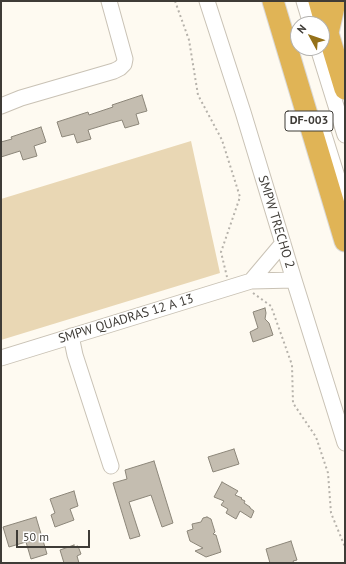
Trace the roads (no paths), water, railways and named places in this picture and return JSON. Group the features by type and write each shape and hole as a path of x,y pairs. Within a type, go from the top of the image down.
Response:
{"highway":[{"name":"DF-003","path":"273,1 345,241"},
{"path":"319,1 319,16"},
{"path":"329,16 338,1"},
{"path":"329,56 345,88"}],"street":[{"name":"SMPW TRECHO 2","path":"206,1 345,443"},
{"path":"282,1 345,202"},
{"path":"304,1 311,16"},
{"path":"1,106 21,98 114,72 120,68 124,64 125,58 111,2"},
{"path":"324,56 345,135"},
{"path":"246,283 283,243"},
{"name":"SMPW QUADRAS 12 A 13","path":"1,358 246,283 294,280"},
{"path":"71,336 75,355 111,466"}]}
